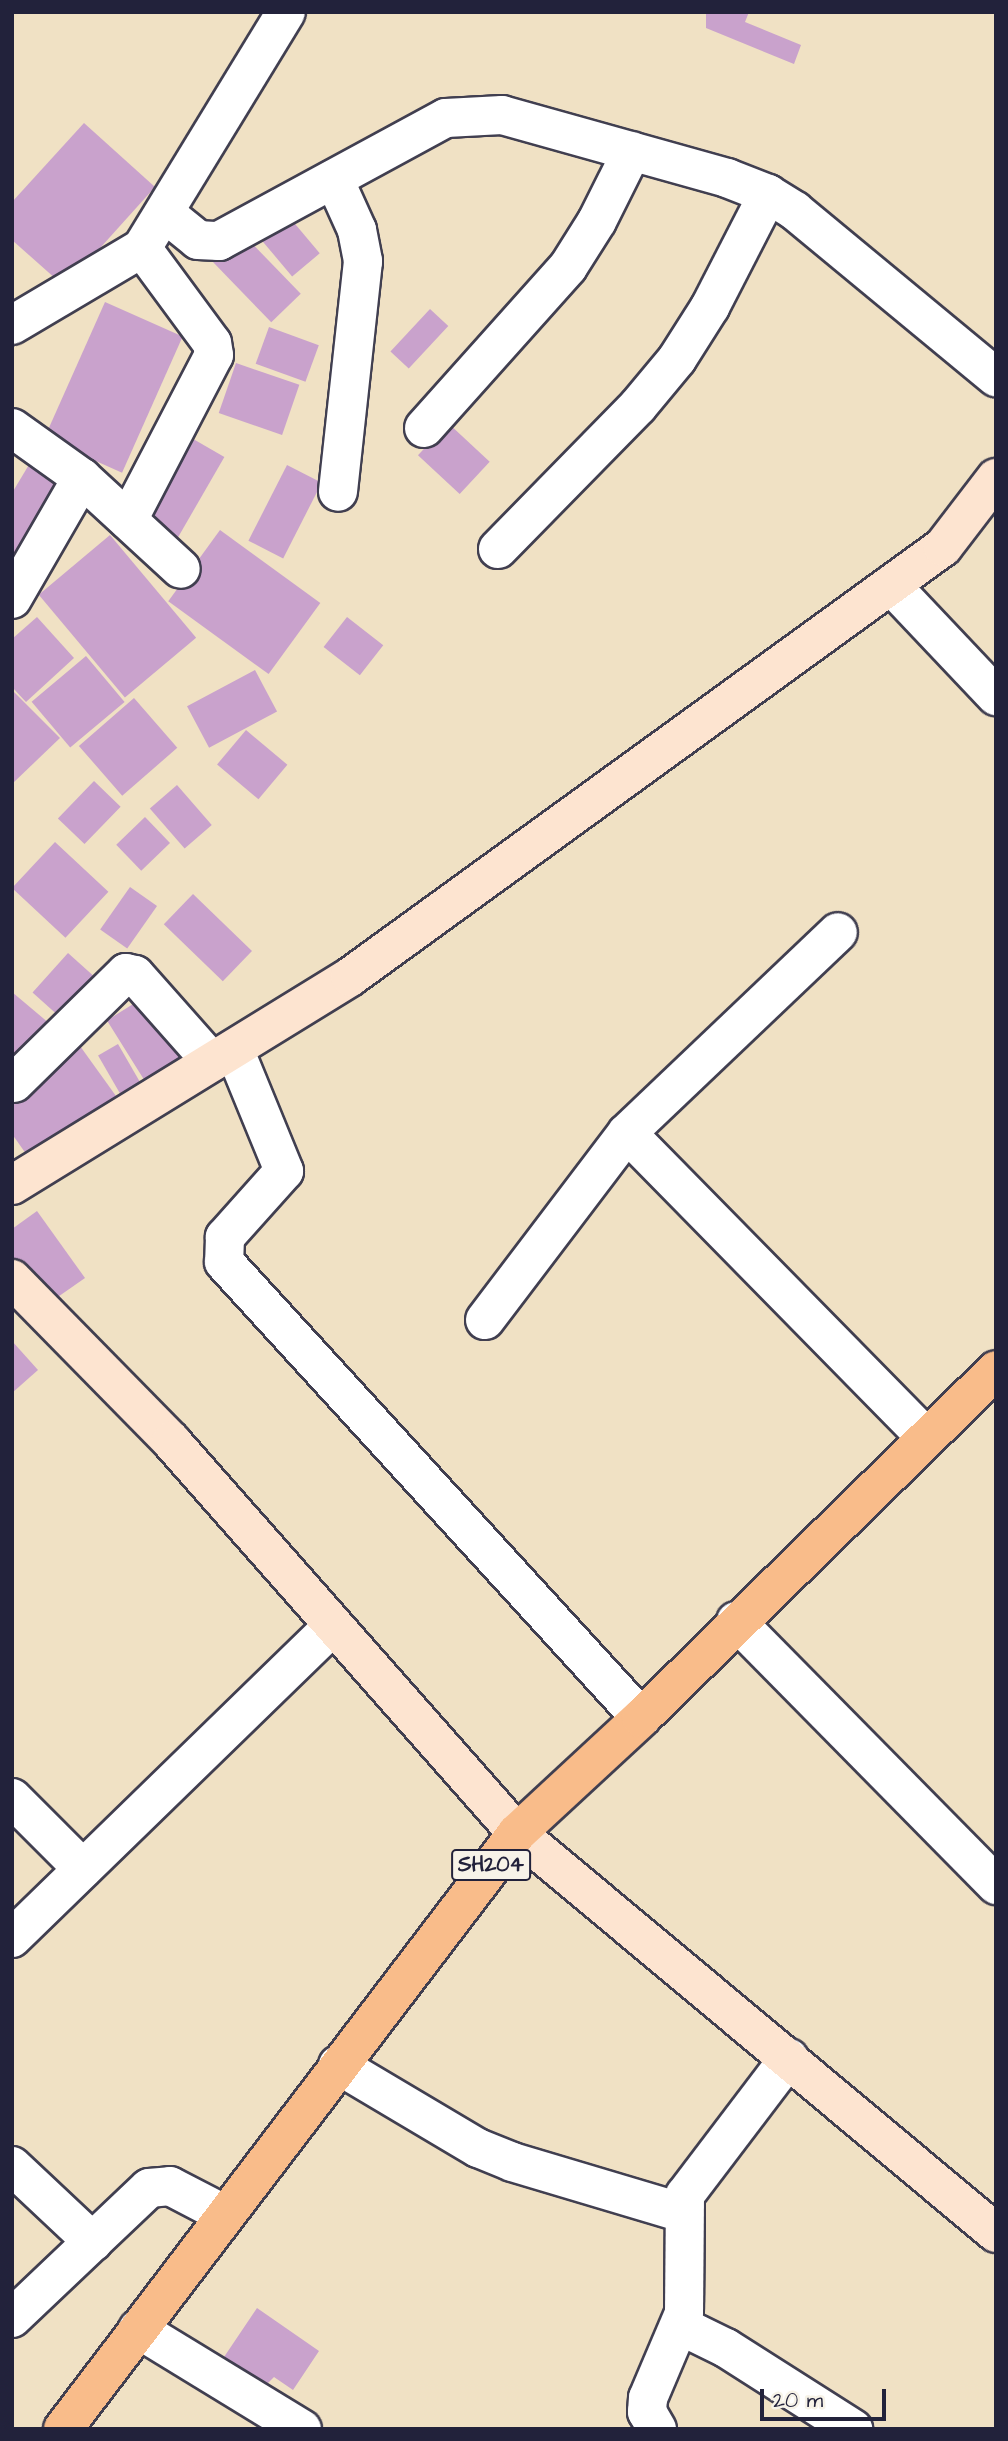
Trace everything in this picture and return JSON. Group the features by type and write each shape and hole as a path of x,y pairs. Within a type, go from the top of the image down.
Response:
{"main road":[{"name":"SH204","path":"63,2429 224,2214 517,1833 641,1718 736,1621 996,1370"}],"street":[{"path":"17,316 142,248 166,214 286,12"},
{"path":"166,214 198,240 219,241 446,118 471,114 502,115 632,151 768,194 794,211 996,377"},
{"path":"424,428 568,267 632,151"},
{"path":"334,179 357,230 363,261 338,492"},
{"path":"498,549 638,407 677,359 710,307 768,194"},
{"path":"128,520 214,355 212,342 142,248"},
{"path":"12,428 82,478 181,569"},
{"path":"12,599 82,478"},
{"path":"12,1185 350,977 943,547 996,478"},
{"path":"891,585 996,696"},
{"path":"485,1320 627,1133 838,932"},
{"path":"13,1083 126,973 135,975 223,1055 284,1171 225,1237 224,1262 641,1718"},
{"path":"627,1133 926,1437"},
{"path":"12,1279 171,1441 517,1833 996,2233"},
{"path":"736,1621 996,1885"},
{"path":"12,1938 333,1626"},
{"path":"12,1798 83,1869"},
{"path":"657,2429 646,2412 648,2398 681,2326 683,2213 692,2180 789,2058"},
{"path":"338,2065 478,2148 512,2162 683,2213"},
{"path":"12,2166 93,2242"},
{"path":"12,2318 149,2188 170,2186 224,2214"},
{"path":"681,2326 726,2348 853,2429"},
{"path":"138,2329 302,2429"}],"building":[{"path":"706,12 749,12 745,22 801,45 794,64 706,28"},
{"path":"84,123 155,187 65,287 12,240 12,202"},
{"path":"285,212 320,253 292,277 257,235"},
{"path":"241,232 301,294 271,322 212,260"},
{"path":"105,302 183,337 122,473 44,438"},
{"path":"430,309 448,326 409,368 390,351"},
{"path":"269,327 319,345 305,382 256,364"},
{"path":"236,363 299,385 282,435 219,413"},
{"path":"448,423 490,462 460,494 418,455"},
{"path":"188,436 224,457 173,546 137,525"},
{"path":"30,463 69,487 12,581 12,493"},
{"path":"287,465 322,483 283,558 248,541"},
{"path":"220,530 320,603 269,674 168,601"},
{"path":"110,535 196,638 125,697 39,595"},
{"path":"37,617 74,658 26,702 12,687 12,639"},
{"path":"347,617 383,645 360,675 324,647"},
{"path":"86,656 125,702 70,748 32,702"},
{"path":"255,670 277,711 209,748 187,706"},
{"path":"12,690 60,738 12,784"},
{"path":"134,698 177,748 122,796 79,746"},
{"path":"246,730 287,765 258,799 217,764"},
{"path":"94,781 121,807 84,844 58,818"},
{"path":"177,785 212,825 185,849 150,809"},
{"path":"145,817 170,843 141,871 116,845"},
{"path":"55,842 108,892 65,938 12,888"},
{"path":"130,887 157,906 127,949 100,930"},
{"path":"193,894 252,951 223,981 164,924"},
{"path":"68,953 104,985 68,1025 33,992"},
{"path":"12,992 50,1024 12,1067"},
{"path":"146,996 193,1071 154,1095 107,1020"},
{"path":"118,1044 145,1091 125,1102 98,1056"},
{"path":"80,1046 116,1096 29,1158 12,1134 12,1094"},
{"path":"37,1211 85,1278 42,1308 12,1266 12,1229"},
{"path":"12,1341 38,1370 12,1393"},
{"path":"257,2308 319,2351 293,2390 274,2377 266,2385 224,2357"}]}
